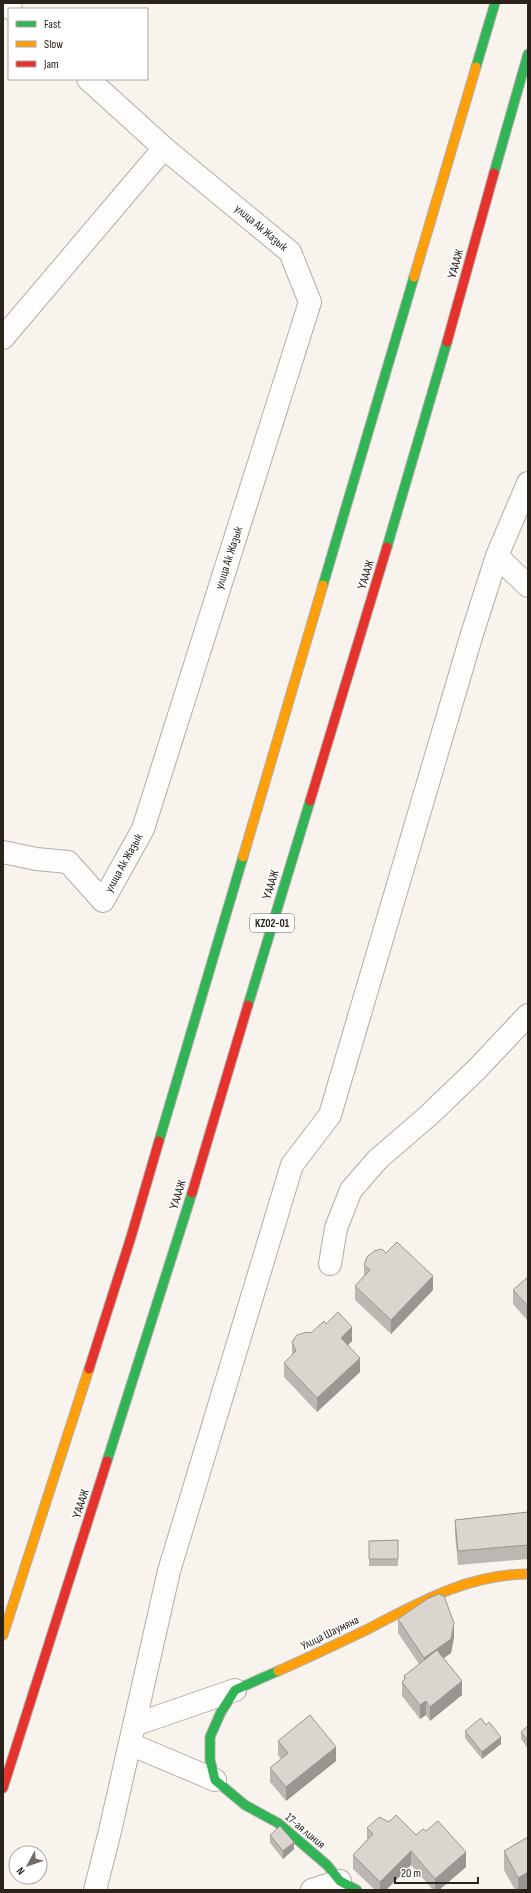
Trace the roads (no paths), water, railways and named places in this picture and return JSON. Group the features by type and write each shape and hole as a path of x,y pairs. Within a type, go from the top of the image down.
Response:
{"main road":[{"path":"3,1635 133,1229 495,3"},
{"name":"ҮАААЖ","path":"3,1788 174,1251 410,472 528,54"},
{"name":"Улица Шаумяна","path":"235,1690 328,1649 436,1594 477,1580 515,1574 528,1574"},
{"path":"215,1780 210,1760 210,1737 221,1712 235,1690"},
{"name":"17-ая линия","path":"215,1780 245,1805 278,1823 349,1885"}],"street":[{"path":"3,338 164,148 89,80"},
{"name":"улица Ак Жазык","path":"3,852 36,859 68,862 103,901 143,829 310,302 290,252 164,148"},
{"path":"95,1890 169,1571 292,1165 330,1115 472,634 497,556 528,483"},
{"path":"497,556 528,586"},
{"path":"330,1264 336,1228 351,1190 378,1160 428,1116 477,1069 528,1015"},
{"path":"132,1734 235,1690"},
{"path":"132,1734 215,1780"},
{"path":"312,1890 349,1885"}]}
